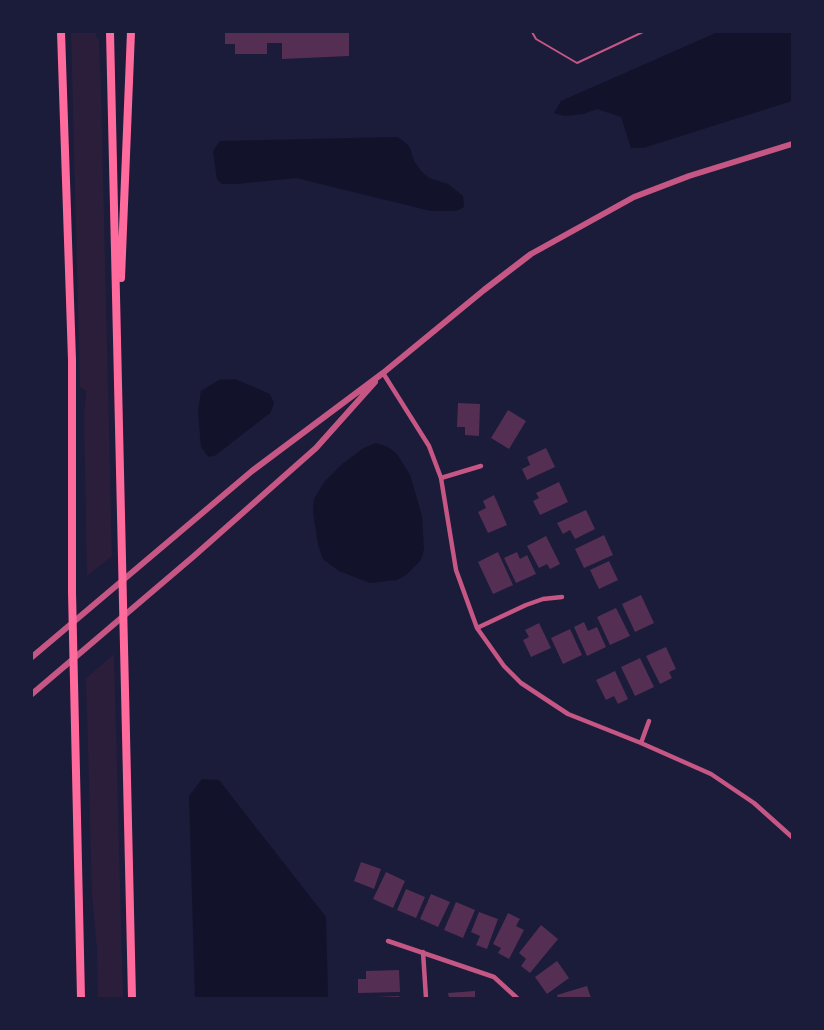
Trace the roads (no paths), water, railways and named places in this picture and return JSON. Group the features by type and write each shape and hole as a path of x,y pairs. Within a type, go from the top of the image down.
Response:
{"highway":[{"path":"61,32 72,360 72,592 76,685 81,999"},
{"path":"110,32 132,999"},
{"path":"117,360 131,32"}],"street":[{"path":"32,657 252,471 383,373 531,254 634,197 689,176 792,144"},
{"path":"383,373 429,446 441,478 456,570 477,628 504,666 521,683 568,714 641,742 711,774 754,803 792,837"},
{"path":"32,694 194,556 316,447 383,373"},
{"path":"441,478 481,466"},
{"path":"477,628 526,605 543,599 562,597"},
{"path":"641,742 649,721"},
{"path":"388,941 494,977 517,999"},
{"path":"423,952 426,999"}],"lane":[{"path":"532,32 536,39 577,63 643,32"}]}
